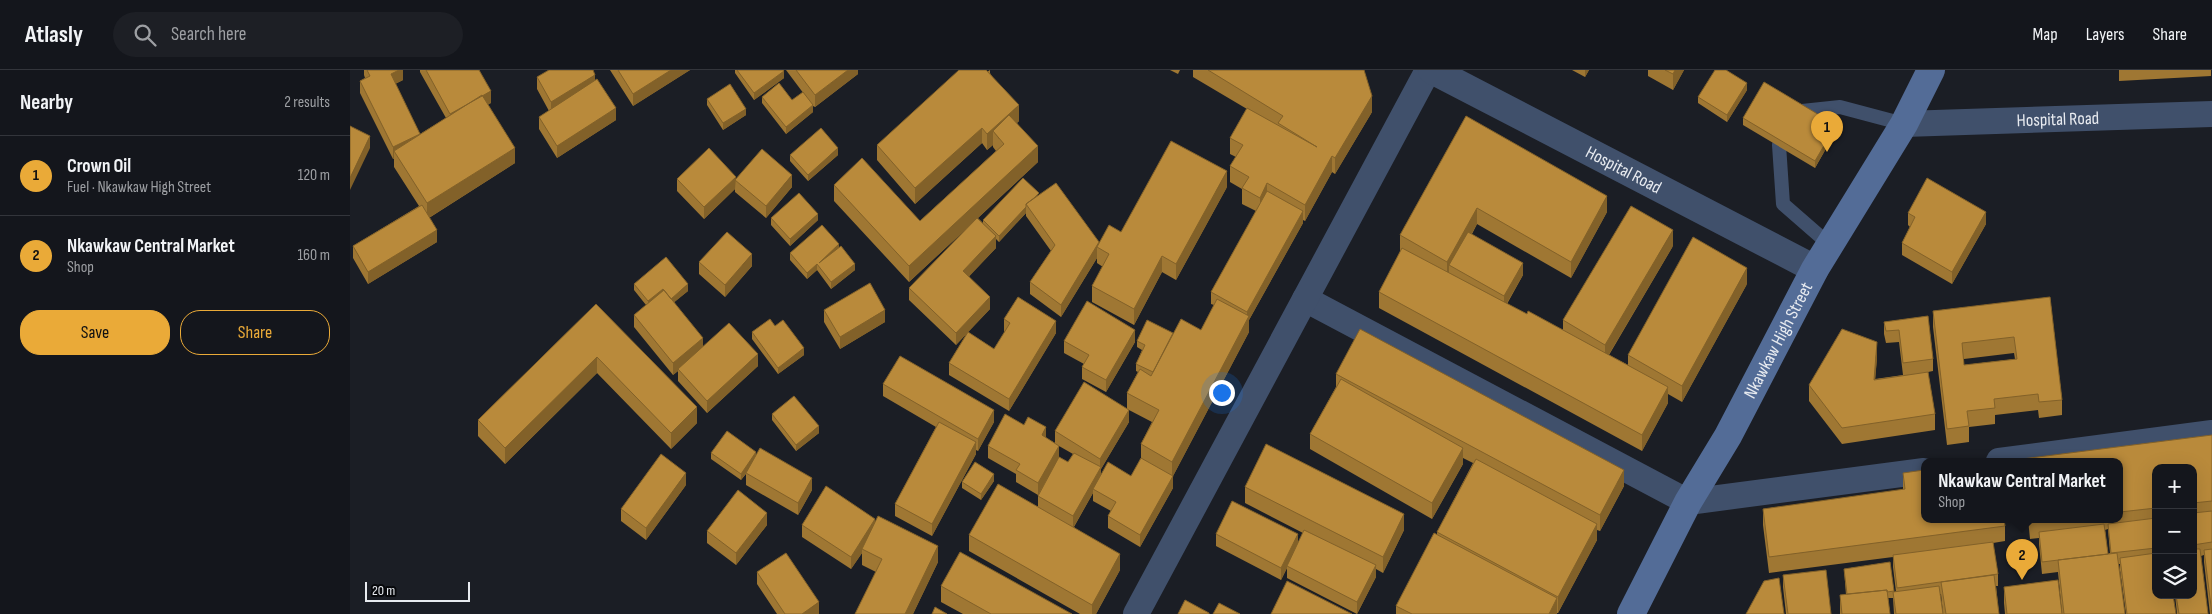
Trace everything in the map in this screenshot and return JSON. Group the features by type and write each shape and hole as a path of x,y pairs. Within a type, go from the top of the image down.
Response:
{"main road":[{"name":"Nkawkaw High Street","path":"1631,614 1688,502 1728,436 1815,269 1904,124 1930,70"}],"street":[{"name":"Hospital Road","path":"1430,70 1815,269"},
{"path":"1136,614 1430,70"},
{"name":"Hospital Road","path":"1904,124 2212,114"},
{"path":"1305,299 1688,502 1921,471"},
{"path":"2022,458 2212,433"}],"lane":[{"path":"1802,111 1840,108 1904,124"},
{"path":"1778,145 1783,204 1830,244"}],"building":[{"path":"367,70 399,70 391,74 420,134 393,147 360,81 370,76"},
{"path":"426,70 479,70 491,91 450,114"},
{"path":"549,70 593,70 595,75 551,102 537,77"},
{"path":"618,70 671,70 633,94"},
{"path":"737,70 783,70 784,71 754,93"},
{"path":"796,70 848,70 815,95"},
{"path":"959,70 986,70 1019,105 987,134 982,128 915,188 877,145"},
{"path":"1208,70 1364,70 1372,96 1335,158 1332,156 1305,205 1267,183 1260,198 1242,188 1249,177 1230,166 1243,145 1230,138 1247,108 1317,147 1278,123 1283,116"},
{"path":"1665,70 1675,70 1673,74"},
{"path":"1715,70 1726,70 1747,83 1727,115 1698,97"},
{"path":"597,79 616,108 557,146 539,117"},
{"path":"1764,82 1836,125 1815,161 1743,118"},
{"path":"779,83 792,100 803,92 813,105 786,127 762,97"},
{"path":"730,84 746,109 723,123 707,99"},
{"path":"482,95 515,148 427,203 394,151"},
{"path":"1009,115 1038,146 909,266 834,185 862,158 920,221 1004,144 993,131"},
{"path":"1466,116 1607,196 1571,262 1477,208 1447,262 1400,235"},
{"path":"350,126 370,136 350,178"},
{"path":"821,128 838,148 808,175 790,155"},
{"path":"1171,141 1227,171 1176,264 1162,256 1134,309 1092,286 1109,254 1097,247 1109,225 1121,232"},
{"path":"709,148 736,177 704,207 677,179"},
{"path":"762,149 792,175 766,206 735,180"},
{"path":"1023,178 1039,193 1026,204 1026,207 999,236 983,220"},
{"path":"1927,178 1986,212 1952,272 1902,243 1915,217 1908,213"},
{"path":"1056,183 1099,242 1061,305 1030,282 1055,245 1026,204"},
{"path":"1267,191 1303,211 1247,312 1211,292"},
{"path":"799,193 818,214 790,239 771,218"},
{"path":"422,205 437,230 368,272 353,246"},
{"path":"1631,206 1673,230 1605,345 1563,320"},
{"path":"977,218 996,236 963,271 990,297 956,333 909,288"},
{"path":"822,225 839,244 819,263 841,246 855,264 831,282 817,264 807,273 790,253"},
{"path":"727,232 752,254 725,285 699,262"},
{"path":"1468,232 1523,263 1504,296 1449,265"},
{"path":"1693,237 1747,268 1682,386 1628,355"},
{"path":"1402,248 1527,314 1528,311 1668,387 1642,435 1379,292"},
{"path":"666,257 688,284 671,299 663,289 648,301 634,284"},
{"path":"870,283 885,310 840,337 824,310"},
{"path":"664,290 703,338 673,363 634,315"},
{"path":"1018,297 1056,321 1009,399 949,363 968,332 994,349 1010,323 1004,319"},
{"path":"2050,297 2062,400 2039,402 2038,394 1994,399 1995,408 1967,411 1969,426 1947,429 1933,311","holes":["2014,337 2017,359 1964,365 1962,343"]},
{"path":"1217,299 1249,316 1172,462 1141,444 1159,410 1127,393 1140,369 1151,376 1181,319 1201,330"},
{"path":"1087,301 1135,330 1106,380 1082,367 1089,355 1064,341"},
{"path":"596,304 697,407 671,433 597,357 505,448 478,420"},
{"path":"1928,316 1933,359 1903,363 1899,330 1886,331 1884,322"},
{"path":"770,319 775,326 783,320 804,348 778,368 752,332"},
{"path":"1147,320 1173,333 1153,372 1136,364 1145,345 1137,341"},
{"path":"729,323 758,354 707,401 678,369"},
{"path":"1360,329 1624,470 1600,515 1336,374"},
{"path":"1842,329 1877,342 1874,380 1928,372 1935,414 1842,428 1809,385"},
{"path":"900,356 994,410 978,439 883,384"},
{"path":"1341,379 1463,448 1432,503 1310,434"},
{"path":"1084,382 1129,410 1100,459 1055,431"},
{"path":"794,396 819,426 796,445 772,414"},
{"path":"1005,414 1024,425 1028,417 1046,427 1042,435 1059,446 1038,483 1016,470 1020,464 988,446"},
{"path":"939,422 976,442 932,524 895,504"},
{"path":"727,431 756,452 741,474 711,453"},
{"path":"2212,435 2212,501 2197,503 2197,464 2152,464 2152,508 2123,512 2123,458 2030,458"},
{"path":"1266,444 1404,514 1383,557 1245,487"},
{"path":"760,448 812,478 798,503 746,473"},
{"path":"1074,453 1101,467 1073,516 1038,496 1059,457 1068,462"},
{"path":"661,454 686,473 646,528 621,509"},
{"path":"1141,458 1173,476 1140,535 1108,516 1116,502 1093,489 1108,462 1131,476"},
{"path":"1476,459 1597,524 1558,597 1437,532"},
{"path":"975,462 994,474 981,494 962,482"},
{"path":"1921,470 1921,523 2005,523 2005,526 1769,557 1763,509 1905,489 1903,473"},
{"path":"998,484 1120,554 1092,605 969,535"},
{"path":"826,486 875,519 851,557 802,525"},
{"path":"738,490 767,513 736,553 707,531"},
{"path":"1232,501 1298,534 1281,568 1216,534"},
{"path":"2212,511 2212,542 2197,544 2197,513"},
{"path":"878,516 938,546 905,614 855,614 882,559 862,549"},
{"path":"2152,518 2152,548 2111,553 2108,524"},
{"path":"2104,524 2108,554 2042,562 2039,532"},
{"path":"1304,530 1376,565 1357,602 1287,566"},
{"path":"1434,533 1557,598 1549,614 1412,614 1396,606"},
{"path":"1993,542 1998,574 1897,588 1893,555"},
{"path":"2197,549 2200,549 2208,614 2179,614 2177,599 2197,599"},
{"path":"2212,549 2212,614 2204,550"},
{"path":"960,552 1072,614 991,614 941,586"},
{"path":"786,553 819,602 802,614 785,614 757,572"},
{"path":"2117,553 2125,614 2064,614 2058,560"},
{"path":"2152,554 2152,599 2174,599 2176,614 2127,614 2120,558"},
{"path":"1890,562 1894,591 1847,594 1844,569"},
{"path":"1826,570 1831,614 1788,614 1783,575"},
{"path":"1994,575 1999,614 1946,614 1941,582"},
{"path":"1779,578 1784,614 1746,614 1764,581"},
{"path":"2058,580 2062,614 2007,614 2004,587"},
{"path":"1287,581 1352,614 1271,614"},
{"path":"1939,586 1943,614 1896,614 1893,592"},
{"path":"1887,590 1890,614 1842,614 1840,595"},
{"path":"1185,600 1209,613 1209,614 1178,614"},
{"path":"1219,603 1240,614 1213,614"},
{"path":"935,607 947,614 932,614"}],"place":[{"name":"Crown Oil","path":"1827,152"},
{"name":"Nkawkaw Central Market","path":"2022,580"}]}
